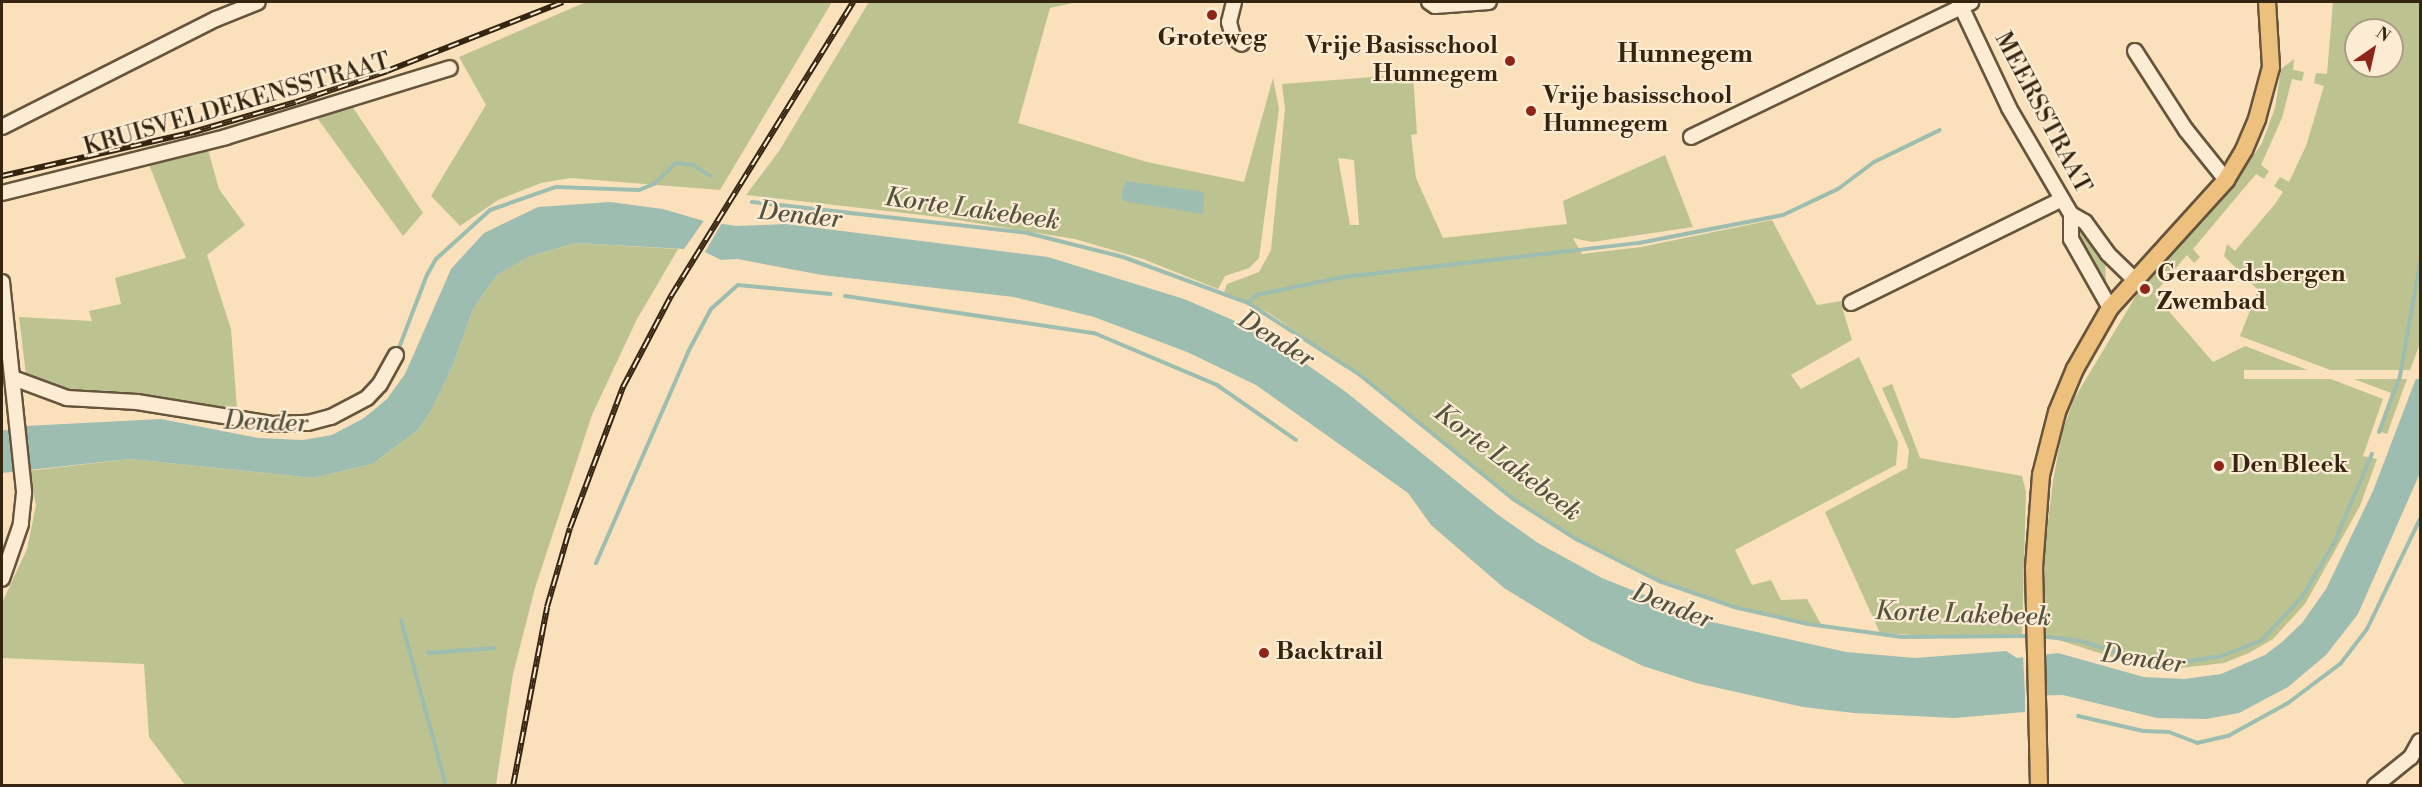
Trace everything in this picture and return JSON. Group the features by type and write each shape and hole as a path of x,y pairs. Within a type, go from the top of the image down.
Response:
{"main road":[{"path":"2039,786 2033,621 2044,464 2057,412 2075,369 2110,308 2226,180 2257,119 2266,89 2272,36 2267,2"}],"street":[{"path":"2,127 216,19 258,2"},
{"path":"1234,2 1230,22 1233,37 1242,44"},
{"path":"1430,3 1489,2"},
{"path":"1691,137 1964,3"},
{"name":"MEERSSTRAAT","path":"1964,3 2009,108 2071,214 2085,222 2108,254 2134,279"},
{"path":"2135,51 2186,130 2226,180"},
{"name":"KRUISVELDEKENSSTRAAT","path":"2,193 226,136 450,68"},
{"path":"1851,303 2062,199"},
{"name":"MEERSSTRAAT","path":"2071,214 2071,239 2110,308"},
{"path":"2,282 24,493 21,524 2,579"},
{"path":"13,378 67,398 137,402 273,424 308,423 332,417 367,398 380,384 396,355"},
{"path":"2375,786 2416,762 2421,741"}],"green space":[{"path":"586,2 832,2 720,190 570,178 541,183 498,200 460,226 431,196 486,105 459,57"},
{"path":"869,2 1077,2 1050,8 1018,123 1147,162 1244,182 1273,78 1279,109 1259,258 1249,268 1225,276 1218,289 1143,259 1075,239 939,217 746,195 779,151"},
{"path":"2333,2 2420,2 2420,343 2387,434 2378,431 2391,393 2240,336 2258,290 2224,256 2227,244 2235,251 2275,204 2283,192 2274,186 2280,177 2289,182 2306,146 2324,86 2314,83 2316,73 2327,74"},
{"name":"Den Bleek","path":"2294,59 2293,70 2304,72 2302,81 2292,79 2282,118 2261,165 2269,171 2264,179 2256,174 2193,249 2200,257 2194,263 2187,255 2154,294 2213,362 2245,346 2383,399 2363,456 2377,459 2360,506 2305,604 2273,639 2249,653 2224,663 2171,669 2143,667 2046,636 2044,555 2053,481 2062,432 2074,399 2137,294 2237,179 2262,143 2275,108 2281,69"},
{"path":"1413,74 1417,134 1411,135 1416,178 1443,238 1567,224 1563,201 1665,155 1693,227 1592,242 1573,238 1582,254 1641,247 1772,220 1817,305 1847,300 1842,307 1852,340 1791,375 1801,389 1859,357 1898,442 1896,465 1735,550 1752,585 1771,580 1781,600 1807,599 1822,626 1734,607 1659,581 1576,539 1513,499 1360,375 1269,313 1224,292 1227,284 1259,272 1271,250 1285,109 1282,84","holes":["1338,158 1354,160 1359,225 1350,225"]},
{"path":"350,103 423,213 403,236 315,115"},
{"path":"207,146 219,189 245,225 207,255 231,329 237,409 228,412 107,399 58,389 26,375 19,317 92,321 89,311 121,304 115,278 186,258 148,162"},
{"path":"2081,228 2105,260 2106,281 2093,272 2083,254 2076,231"},
{"path":"576,243 678,249 636,321 592,415 535,588 513,674 496,785 185,785 149,737 144,664 2,658 2,603 27,549 36,505 28,471 130,459 313,478 372,464 417,431 431,411 454,363 473,309 497,275 531,256"},
{"path":"1892,384 1920,458 2022,476 2026,492 2022,635 1960,638 1880,633 1825,512 1907,468 1909,450 1882,388"}],"water":[{"path":"1126,181 1204,192 1203,214 1123,201 1121,195"},
{"name":"Dender","path":"610,202 663,209 704,221 736,226 787,224 1048,257 1184,299 1242,324 1296,357 1346,392 1497,514 1538,543 1602,578 1712,622 1846,652 1915,658 2006,651 2017,658 2058,653 2144,677 2184,679 2221,674 2265,655 2282,642 2302,623 2326,589 2373,491 2420,368 2420,473 2358,614 2326,655 2288,687 2239,713 2206,719 2157,718 2063,695 2025,696 2025,712 1954,718 1854,713 1803,707 1696,683 1643,666 1589,640 1504,588 1431,525 1408,493 1256,385 1187,352 1094,317 1014,297 822,275 737,259 721,260 705,252 684,249 576,243 531,256 497,275 473,309 454,363 431,411 417,431 372,464 313,478 130,459 2,473 2,430 25,431 25,426 161,419 259,438 303,440 332,435 364,418 387,399 405,374 451,269 484,233 538,207"}],"pier":[{"path":"705,219 723,221 702,257 682,252"},
{"path":"2244,370 2420,370 2420,379 2244,379"},
{"path":"2023,654 2043,654 2045,699 2027,699 2026,715"}],"waterway":[{"name":"Dender","path":"1248,303 1256,295 1344,277 1639,243 1783,215 1838,189 1874,162 1940,130"},
{"name":"Korte Lakebeek","path":"397,353 427,275 436,259 490,210 556,187 639,190 654,184 676,163 693,165 710,176"},
{"name":"Korte Lakebeek","path":"752,202 1027,233 1123,257 1248,303 1360,375 1513,499 1576,539 1659,581 1734,607 1808,624 1902,637 2030,636"},
{"name":"Korte Lakebeek","path":"2379,432 2400,376 2420,262"},
{"path":"596,563 688,352 711,309 738,285 831,294"},
{"path":"845,296 1094,333 1217,385 1296,440"},
{"name":"Korte Lakebeek","path":"2040,636 2081,641 2136,659 2176,663 2222,656 2262,640 2302,597 2334,543 2372,454"},
{"path":"2078,716 2143,731 2169,732 2197,743 2228,736 2288,703 2341,663 2367,629 2420,519"},
{"path":"401,620 446,786"},
{"path":"428,653 495,648"}],"railway":[{"path":"2,176 190,133 296,102 387,71 563,2"},
{"path":"513,786 547,607 570,528 623,387 671,296 853,2"}],"place":[{"name":"Groteweg","path":"1212,15"},
{"name":"Vrije Basisschool Hunnegem","path":"1510,61"},
{"name":"Vrije basisschool Hunnegem","path":"1531,111"},
{"name":"Geraardsbergen Zwembad","path":"2145,289"},
{"name":"Den Bleek","path":"2219,466"},
{"name":"Backtrail","path":"1264,653"}],"district":[{"name":"Hunnegem","path":"1685,55"}]}
